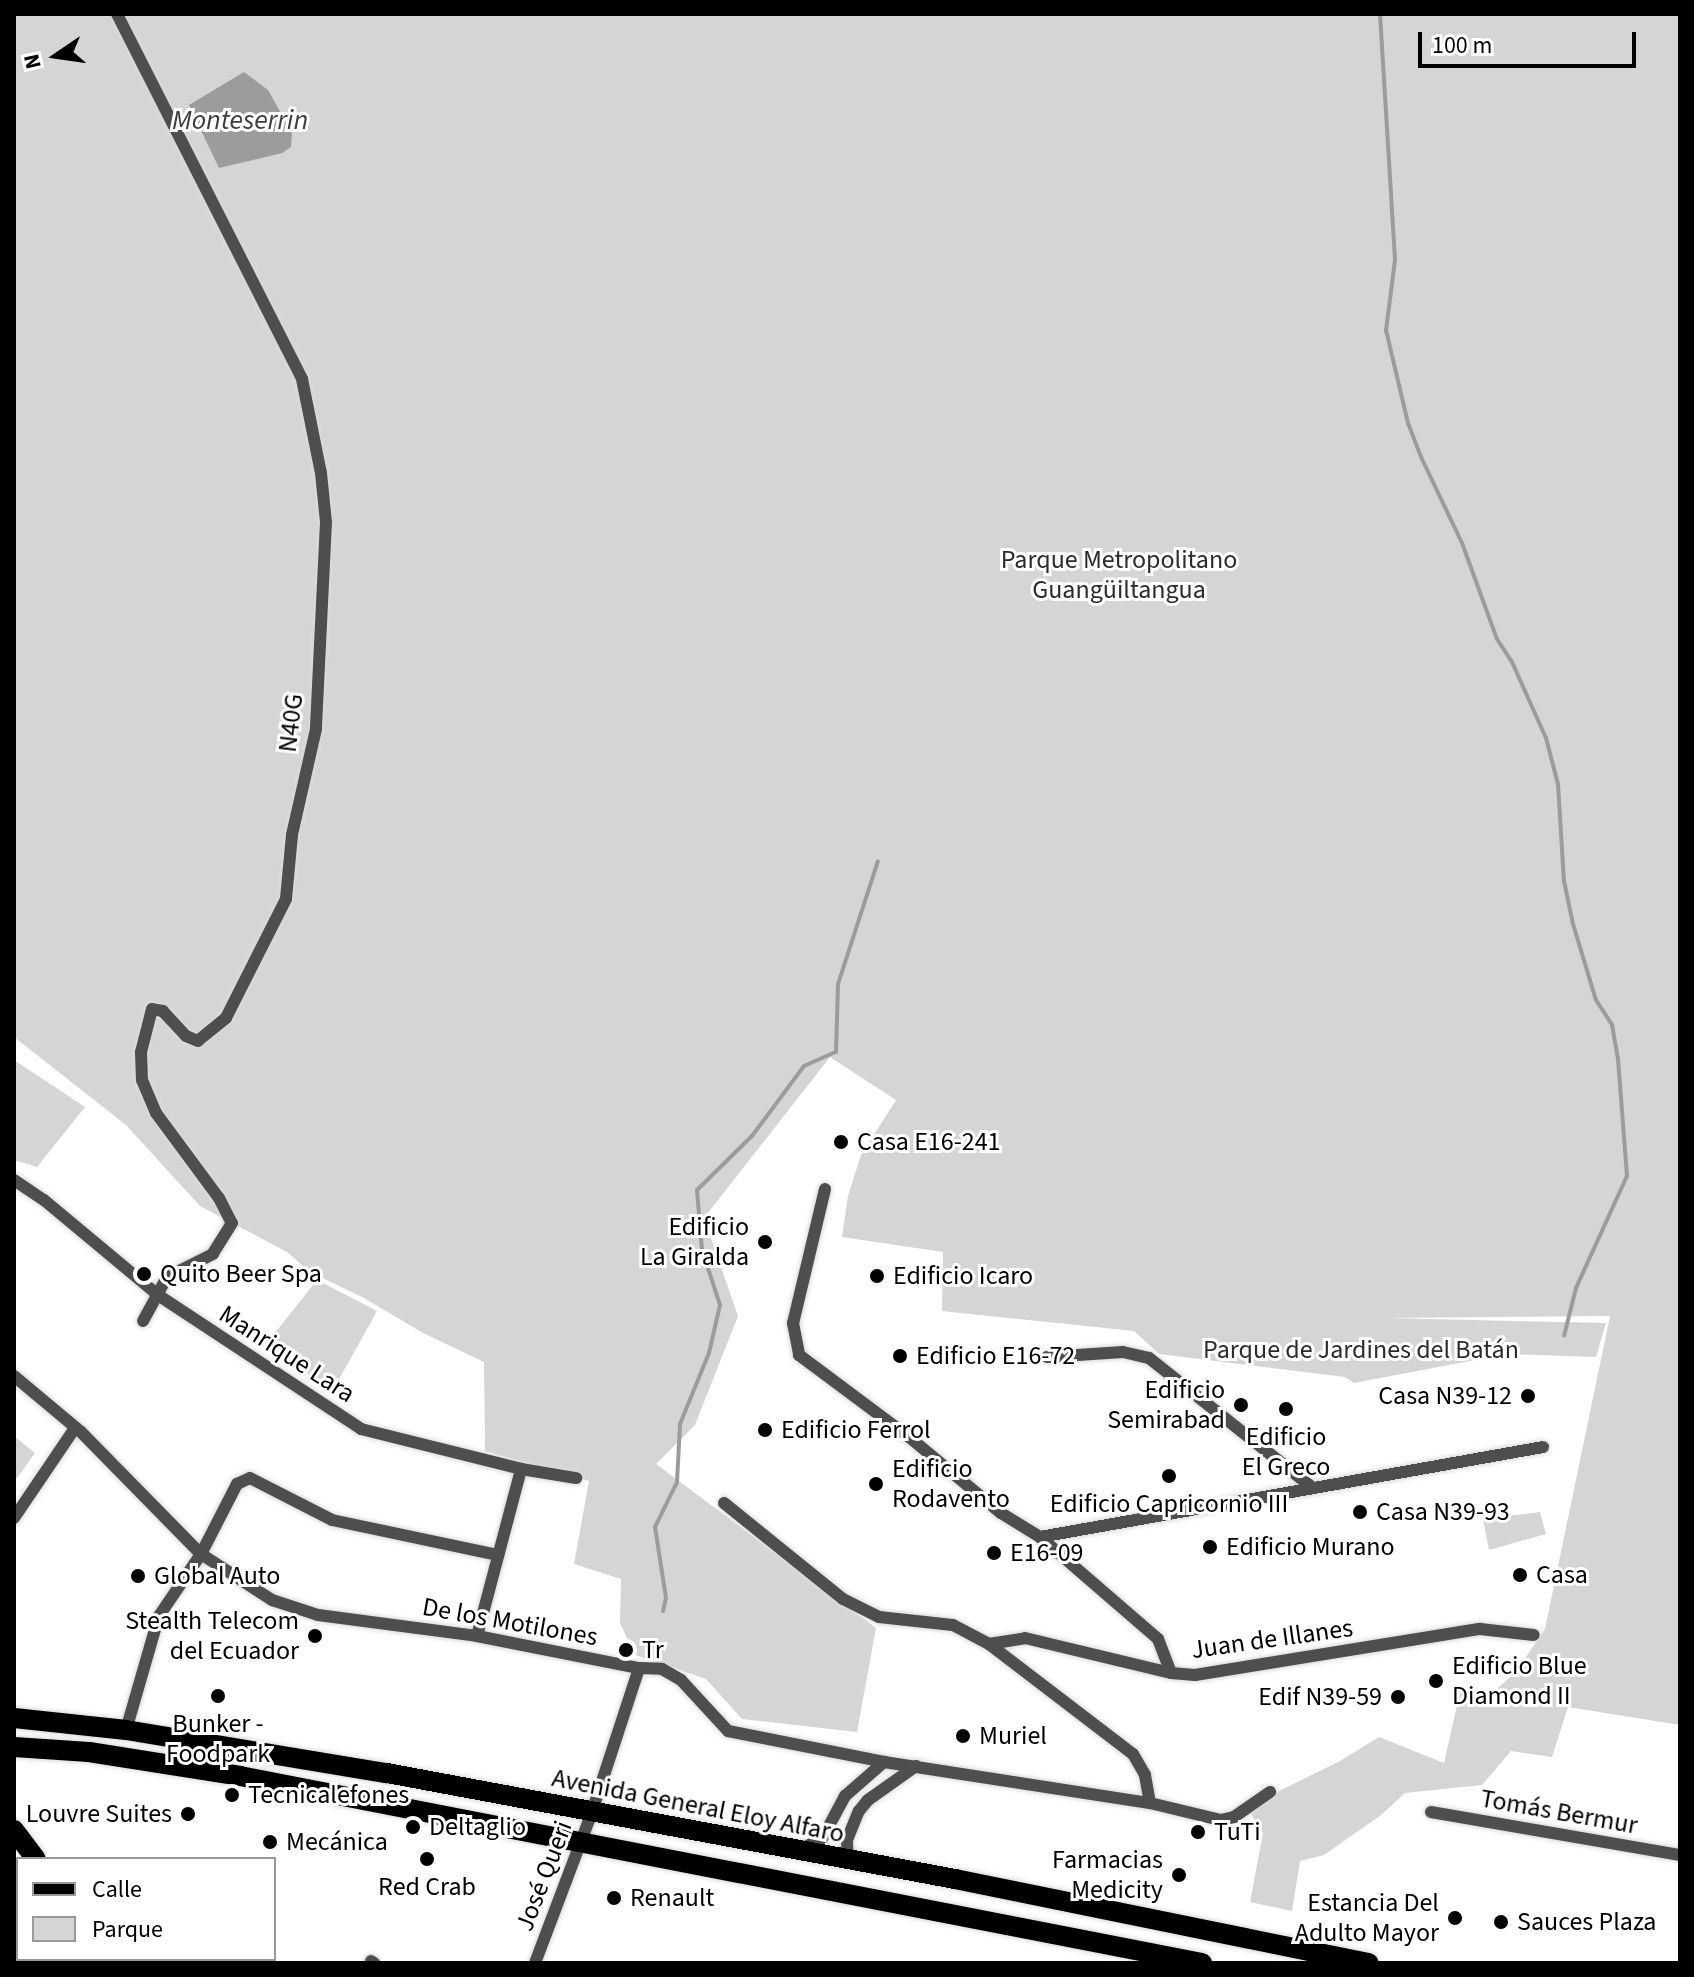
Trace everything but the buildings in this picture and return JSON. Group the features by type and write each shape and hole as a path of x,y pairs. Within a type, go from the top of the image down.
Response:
{"main road":[{"name":"Avenida General Eloy Alfaro","path":"14,1715 387,1773 1369,1963"},
{"path":"14,1747 89,1752 383,1804 1202,1963"},
{"path":"383,1804 397,1792 387,1773"},
{"path":"14,1830 34,1857"}],"street":[{"name":"N40G","path":"117,14 302,379 321,473 326,522 316,729 292,835 286,899 226,1018 203,1041 186,1036 163,1011 152,1009 148,1013 141,1052 142,1080 156,1113 219,1198 232,1223 213,1254 167,1277 158,1295"},
{"name":"Manrique Lara","path":"14,1180 44,1200 158,1295 361,1429 521,1469 576,1478"},
{"path":"825,1189 793,1323 799,1355 909,1437 1001,1513 1040,1537 1158,1639 1171,1673"},
{"path":"143,1321 158,1295"},
{"path":"1047,1357 1123,1352 1149,1358 1312,1487"},
{"name":"De los Motilones","path":"14,1376 75,1428 201,1554 272,1600 318,1615 477,1636 672,1672 728,1731 884,1762 1150,1803 1221,1820 1234,1817 1270,1792"},
{"path":"14,1518 75,1428"},
{"path":"1040,1537 1543,1447"},
{"path":"477,1636 521,1469"},
{"path":"126,1730 159,1616 201,1554 237,1484 250,1478 332,1520 498,1555"},
{"path":"724,1503 843,1599 879,1617 953,1625 989,1644 1133,1754 1145,1775 1150,1803"},
{"name":"Juan de Illanes","path":"989,1644 1025,1638 1171,1673 1195,1675 1304,1660 1480,1629 1534,1635"},
{"name":"José Queri","path":"535,1963 592,1812 639,1668"},
{"path":"796,1851 823,1837 845,1796 884,1762"},
{"path":"848,1861 847,1840 859,1811 868,1800 916,1766"},
{"name":"Tomás Bermur","path":"1431,1812 1680,1855"}],"green space":[{"name":"Parque Metropolitano Guangüiltangua","path":"14,14 1680,14 1680,1725 1568,1707 1552,1757 1511,1751 1482,1785 1405,1793 1381,1815 1324,1855 1300,1861 1292,1911 1250,1902 1263,1833 1251,1814 1277,1792 1340,1761 1379,1737 1444,1763 1460,1692 1491,1694 1515,1673 1545,1629 1610,1316 1386,1318 1606,1323 1596,1357 1507,1354 1354,1383 1345,1377 1159,1354 1134,1331 942,1311 943,1252 842,1237 848,1196 861,1155 896,1100 830,1057 704,1218 738,1316 695,1425 656,1464 876,1628 857,1732 742,1719 706,1679 635,1655 620,1623 621,1579 574,1564 589,1481 485,1451 484,1362 310,1272 287,1252 200,1206 126,1125 14,1037"},
{"path":"14,1060 85,1107 37,1167 14,1160"},
{"path":"317,1280 377,1311 332,1392 267,1343"},
{"path":"14,1436 35,1453 14,1482"},
{"path":"1540,1512 1546,1534 1489,1550 1483,1519"}],"water":[{"name":"Monteserrin","path":"244,72 268,90 292,133 291,147 282,153 219,168 189,105"}],"waterway":[{"path":"1380,14 1395,260 1386,330 1408,423 1421,457 1462,543 1497,639 1512,662 1546,738 1558,784 1564,881 1573,924 1596,1000 1612,1025 1618,1059 1627,1176 1576,1288 1564,1336"},
{"path":"663,1611 666,1598 655,1527 677,1482 680,1424 709,1353 720,1305 702,1250 697,1190 752,1136 804,1066 836,1052 838,984 878,861"}],"place":[{"name":"Casa E16-241","path":"841,1142"},
{"name":"Edificio La Giralda","path":"765,1242"},
{"name":"Quito Beer Spa","path":"144,1274"},
{"name":"Edificio Icaro","path":"877,1276"},
{"name":"Edificio E16-72","path":"900,1356"},
{"name":"Casa N39-12","path":"1528,1396"},
{"name":"Edificio Semirabad","path":"1241,1405"},
{"name":"Edificio El Greco","path":"1286,1409"},
{"name":"Edificio Ferrol","path":"765,1430"},
{"name":"Edificio Capricornio III","path":"1169,1476"},
{"name":"Edificio Rodavento","path":"876,1484"},
{"name":"Casa N39-93","path":"1360,1512"},
{"name":"Edificio Murano","path":"1210,1547"},
{"name":"E16-09","path":"994,1553"},
{"name":"Casa","path":"1520,1575"},
{"name":"Global Auto","path":"138,1576"},
{"name":"Stealth Telecom del Ecuador","path":"315,1636"},
{"name":"Tr","path":"626,1650"},
{"name":"Edificio Blue Diamond II","path":"1436,1681"},
{"name":"Bunker - Foodpark","path":"218,1696"},
{"name":"Edif N39-59","path":"1398,1697"},
{"name":"Muriel","path":"963,1736"},
{"name":"Tecnicalefones","path":"232,1795"},
{"name":"Louvre Suites","path":"188,1814"},
{"name":"Deltaglio","path":"413,1827"},
{"name":"TuTi","path":"1198,1832"},
{"name":"Mecánica","path":"270,1842"},
{"name":"Red Crab","path":"427,1859"},
{"name":"Farmacias Medicity","path":"1179,1875"},
{"name":"Renault","path":"614,1898"},
{"name":"Estancia Del Adulto Mayor","path":"1455,1918"},
{"name":"Sauces Plaza","path":"1501,1922"}],"park label":[{"name":"Parque de Jardines del Batán","path":"1361,1350"}]}
